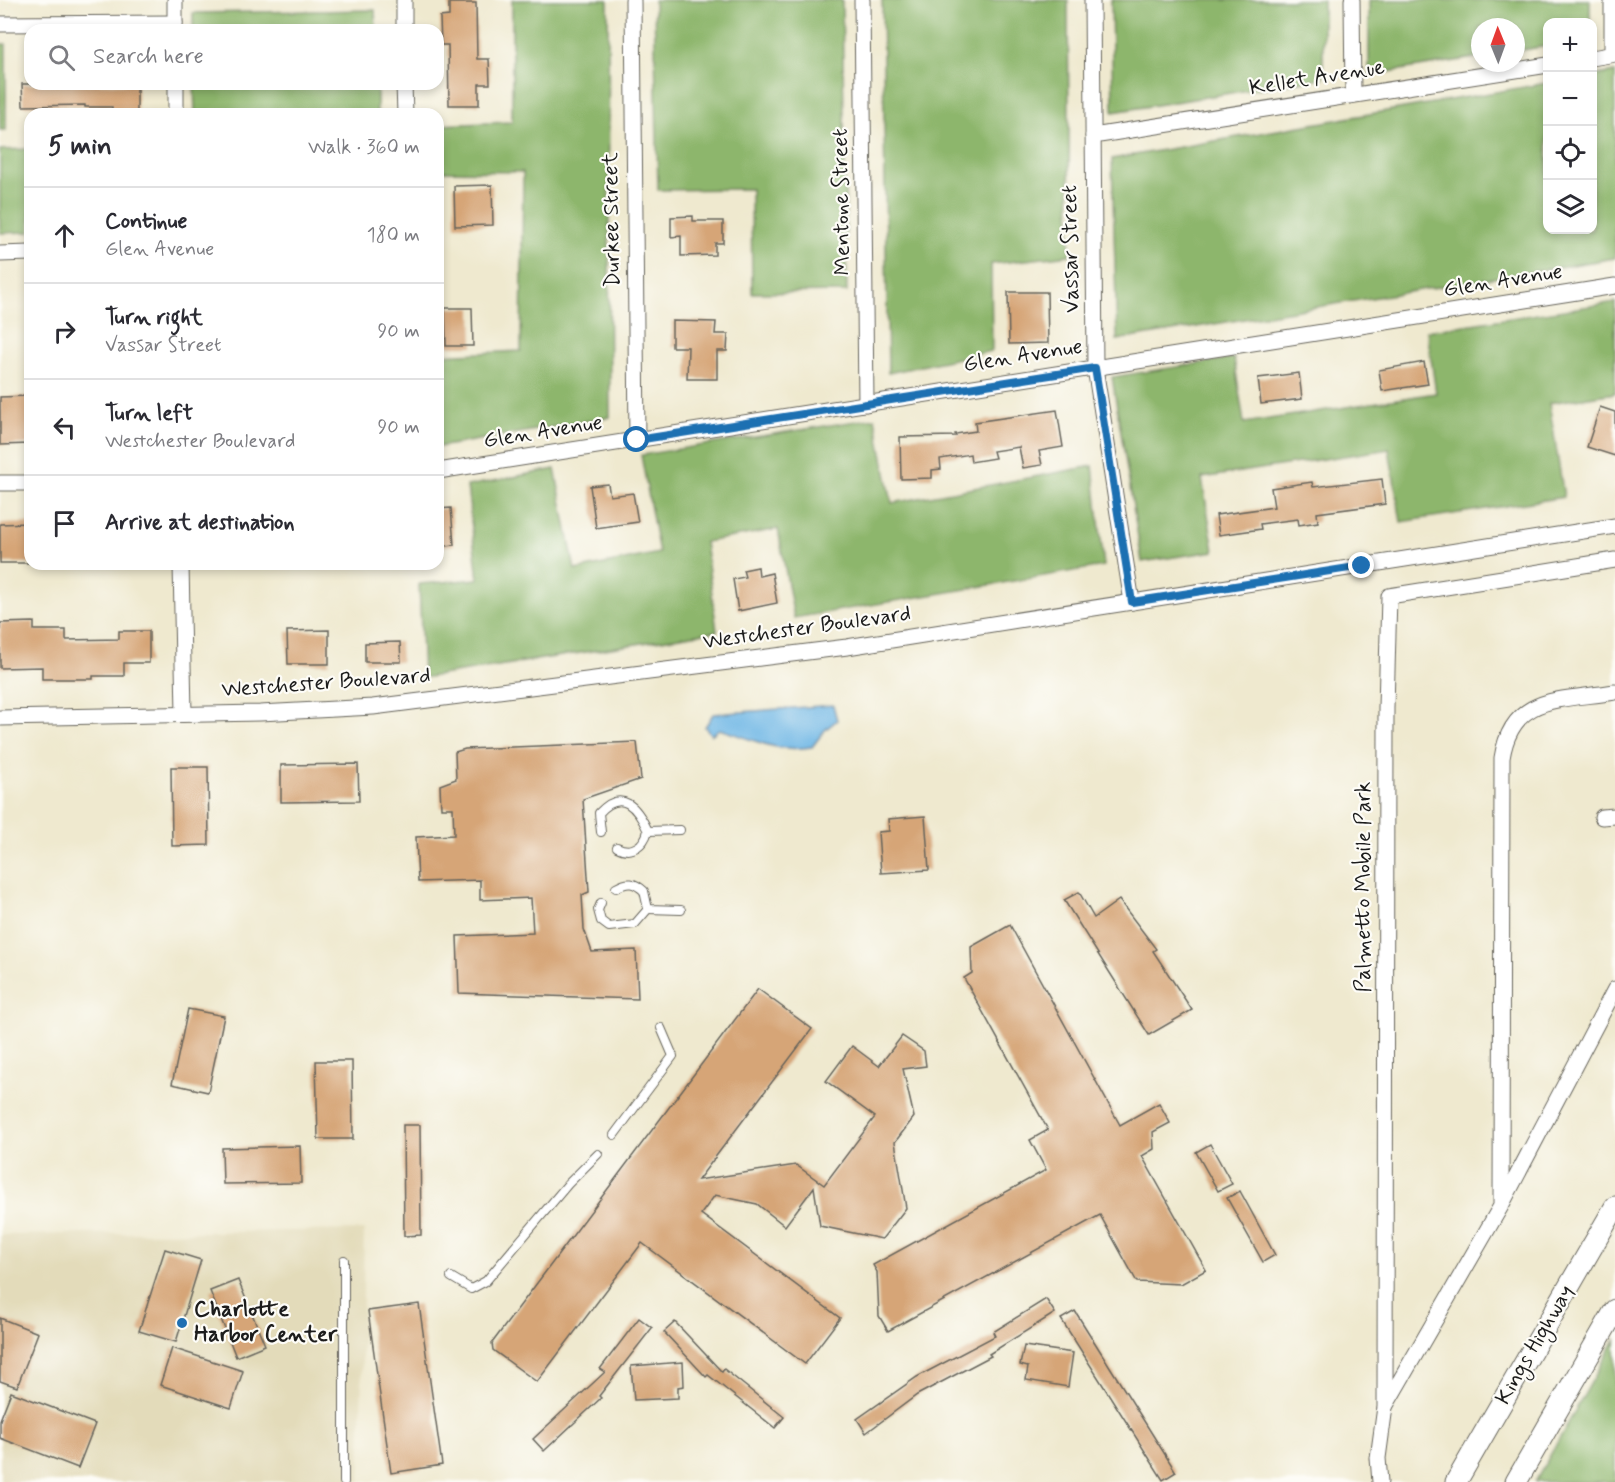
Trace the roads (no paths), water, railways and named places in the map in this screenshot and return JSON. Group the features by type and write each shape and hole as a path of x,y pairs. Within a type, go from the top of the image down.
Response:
{"main road":[{"name":"Kings Highway","path":"1455,1482 1615,1207"},
{"path":"1516,1482 1615,1310"}],"street":[{"path":"175,0 175,24"},
{"path":"404,0 404,24"},
{"name":"Durkee Street","path":"633,0 637,440"},
{"name":"Mentone Street","path":"862,0 866,404"},
{"name":"Vassar Street","path":"1092,0 1095,368 1132,602"},
{"path":"1352,0 1353,95"},
{"path":"1597,57 1614,54 1612,0"},
{"path":"0,24 24,24"},
{"name":"Kellet Avenue","path":"1093,136 1543,66"},
{"path":"176,90 176,108"},
{"path":"404,90 405,108"},
{"path":"0,254 24,254"},
{"name":"Glen Avenue","path":"444,470 1615,286"},
{"path":"0,483 24,483"},
{"name":"Westchester Boulevard","path":"0,718 373,707 846,647 1615,526"},
{"name":"Palmetto Mobile Park","path":"1380,1482 1378,1458 1385,1407 1386,708 1389,596 1615,560"},
{"path":"181,570 184,714"},
{"name":"Palmetto Mobile Park","path":"1501,1206 1502,758 1505,736 1518,717 1536,705 1615,692"},
{"name":"Palmetto Mobile Park","path":"1385,1407 1501,1206 1615,989"}],"lane":[{"path":"602,832 599,813 608,803 619,800 627,802 640,814 648,831 645,840 637,848 622,850 617,848"},
{"path":"648,831 680,830"},
{"path":"616,888 625,883 635,883 644,891 648,909"},
{"path":"602,903 598,910 601,921 609,927 635,924 648,909"},
{"path":"648,909 681,910"},
{"path":"614,1135 673,1056 662,1028"},
{"path":"451,1277 471,1289 486,1281 568,1184 598,1154"},
{"path":"344,1260 342,1352 345,1372 344,1482"}],"water":[{"path":"833,705 837,720 825,730 812,747 775,747 719,729 711,735 705,727 713,714"}],"place":[{"name":"Charlotte Harbor Center","path":"182,1323"}]}
